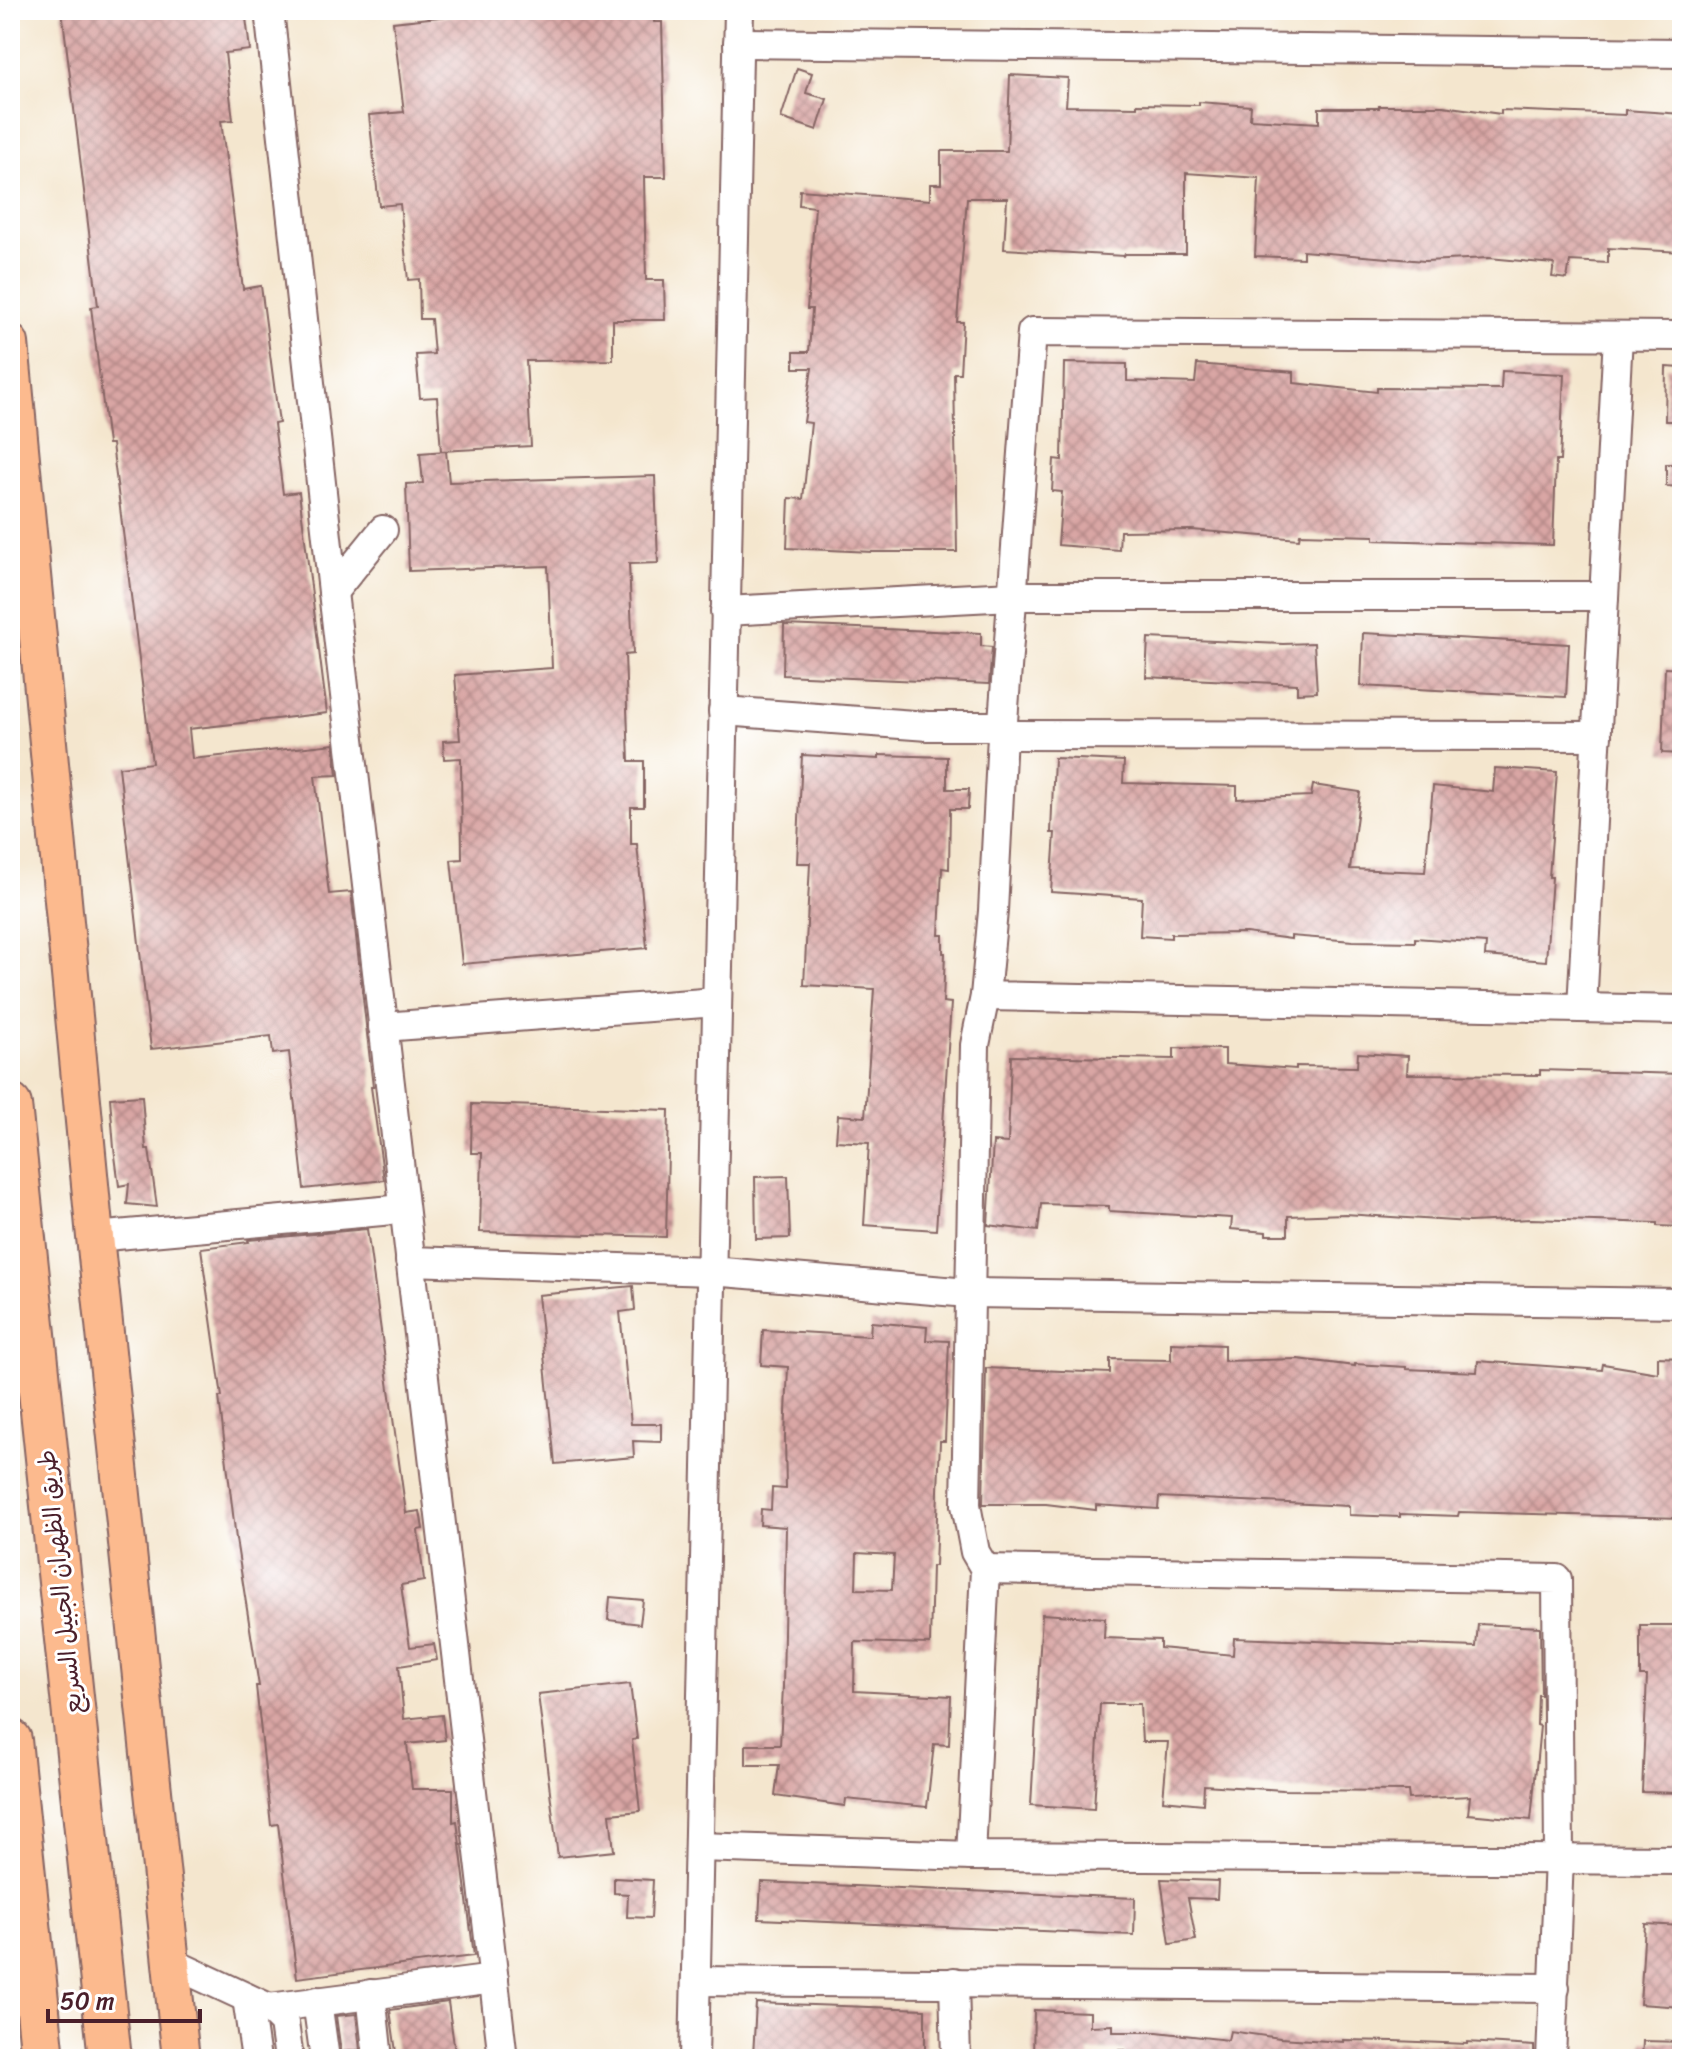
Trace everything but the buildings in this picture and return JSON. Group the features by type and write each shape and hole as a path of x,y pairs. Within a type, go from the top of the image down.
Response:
{"highway":[{"name":"طريق الظهران الجبيل السريع","path":"10,1105 110,2052"},
{"path":"10,1740 43,2059"}],"main road":[{"path":"10,343 95,1237 181,2059"}],"street":[{"path":"269,10 333,592 503,2059"},
{"path":"694,2059 701,1986 699,1847 739,10"},
{"path":"738,43 1682,53"},
{"path":"971,1856 985,1569 975,1552 966,1505 975,1045 985,996 993,911 1002,730 1032,332 1682,336"},
{"path":"1582,1008 1618,336"},
{"path":"333,592 383,530"},
{"path":"725,611 1012,596 1604,596"},
{"path":"723,711 1002,730 1597,736"},
{"path":"985,996 1682,1010"},
{"path":"383,1027 717,1002"},
{"path":"95,1237 404,1209"},
{"path":"410,1261 711,1271 968,1293 1682,1303"},
{"path":"985,1569 1557,1579 1559,1858 1551,2059"},
{"path":"699,1847 971,1856 1682,1860"},
{"path":"170,1962 258,2003 284,2023 289,2059"},
{"path":"258,2003 317,2001 494,1979"},
{"path":"701,1986 954,1982 1555,1988"},
{"path":"954,1982 956,2059"},
{"path":"371,1994 378,2059"},
{"path":"317,2001 325,2059"},
{"path":"256,2059 258,2003"}]}
